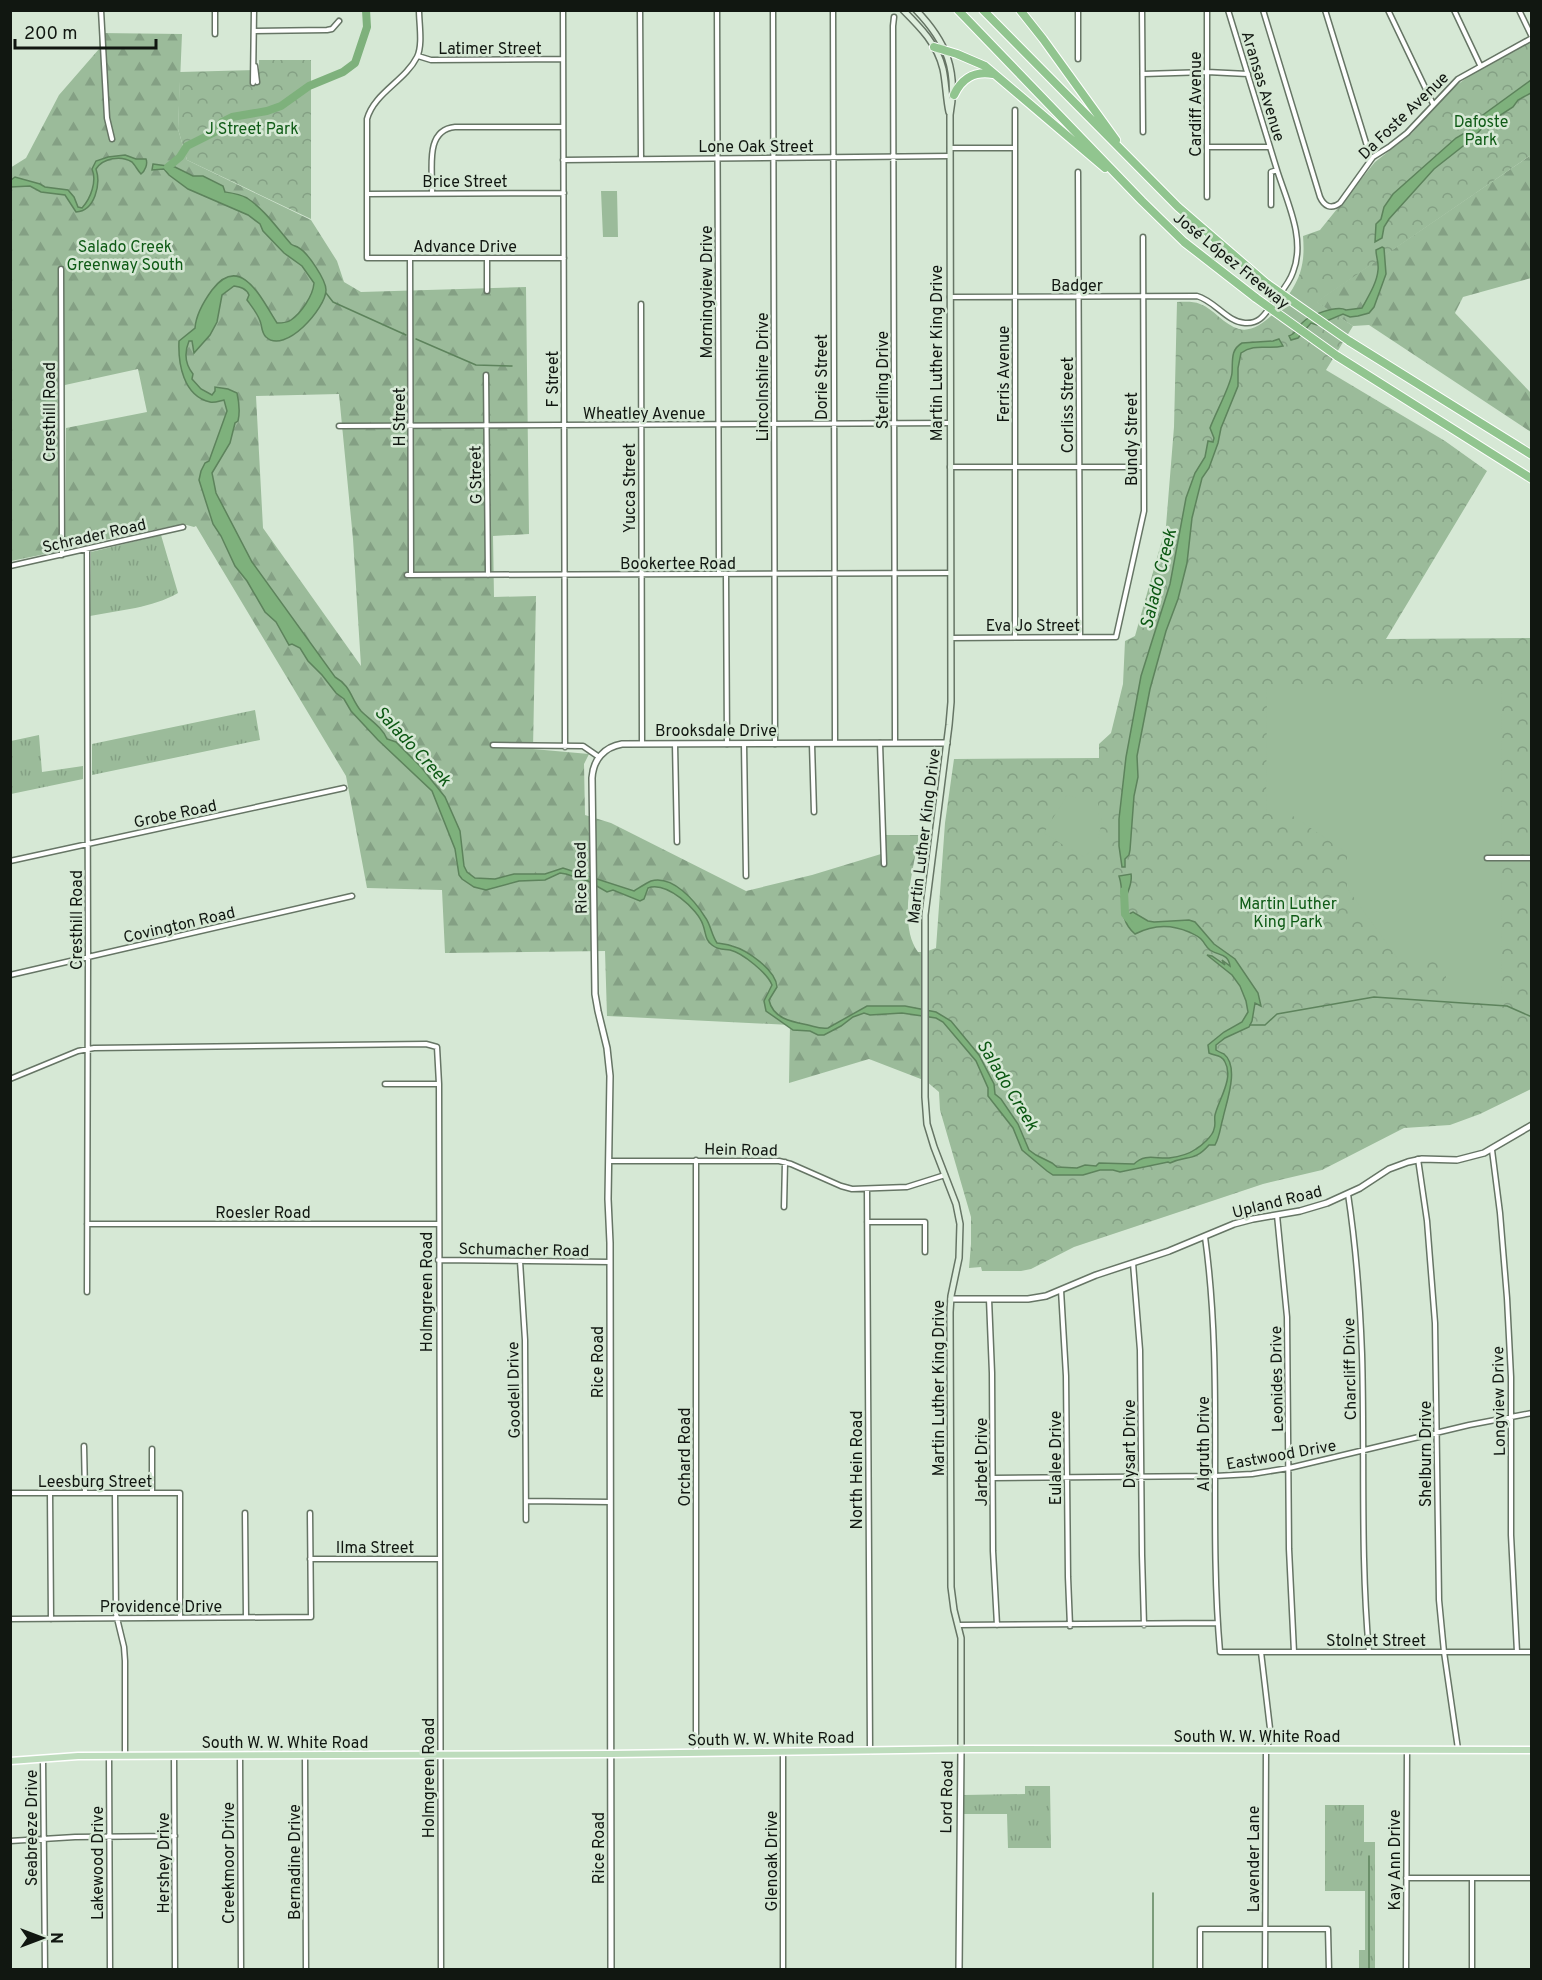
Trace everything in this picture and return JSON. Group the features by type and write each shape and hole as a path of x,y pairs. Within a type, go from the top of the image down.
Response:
{"highway":[{"name":"José López Freeway","path":"957,10 1142,201 1185,242 1256,298 1336,356 1532,479"},
{"name":"José López Freeway","path":"983,10 1178,207 1266,283 1349,341 1532,455"},
{"path":"1020,10 1127,157"},
{"path":"934,47 973,60 993,74 1142,201"},
{"path":"954,95 957,87 968,77 979,73 993,74"}],"main road":[{"name":"Martin Luther King Drive","path":"903,10 923,30 934,47 942,67 950,115 951,702 925,902 925,1091 930,1135 956,1204 960,1224 959,1258 951,1299 951,1587 958,1625"},
{"name":"Martin Luther King Drive","path":"916,10 934,31 945,50 951,69 954,95 950,115"},
{"name":"Lord Road","path":"958,1625 961,1645 961,1749"},
{"name":"South W. W. White Road","path":"10,1761 109,1756 611,1754 961,1749 1532,1750"}],"street":[{"path":"100,10 107,118 112,139"},
{"path":"214,10 214,34"},
{"path":"254,10 255,83"},
{"path":"367,194 368,114 374,104 418,56 419,10"},
{"name":"F Street","path":"563,10 565,747"},
{"path":"640,10 640,159"},
{"name":"Morningview Drive","path":"717,10 718,574"},
{"name":"Lincolnshire Drive","path":"773,10 775,744"},
{"name":"Dorie Street","path":"832,10 835,743"},
{"path":"1078,10 1078,58"},
{"path":"1142,10 1143,132"},
{"name":"Cardiff Avenue","path":"1207,197 1208,10"},
{"name":"Aransas Avenue","path":"1204,298 1237,321 1252,323 1260,320 1290,279 1297,262 1298,245 1295,228 1228,10"},
{"name":"Da Foste Avenue","path":"1263,10 1320,197 1323,203 1332,207 1340,203 1371,160 1401,139 1458,79 1532,37"},
{"path":"1325,10 1371,160"},
{"path":"1388,10 1433,104"},
{"path":"1454,10 1480,65"},
{"path":"1519,10 1532,37"},
{"name":"Sterling Drive","path":"894,16 895,743"},
{"path":"254,31 327,30 332,29 339,21"},
{"name":"Latimer Street","path":"418,56 430,60 563,59"},
{"path":"1143,74 1207,72 1248,74"},
{"name":"Ferris Avenue","path":"1015,110 1016,637"},
{"path":"432,193 433,146 438,133 444,129 455,127 563,127"},
{"path":"1207,147 1270,147"},
{"path":"950,148 1015,148"},
{"name":"Lone Oak Street","path":"563,160 950,156"},
{"path":"1271,205 1271,172 1277,170"},
{"name":"Corliss Street","path":"1078,172 1080,637"},
{"name":"Brice Street","path":"367,194 564,193"},
{"name":"Advance Drive","path":"367,194 367,258 564,258"},
{"name":"Bundy Street","path":"1116,637 1143,517 1143,237"},
{"name":"H Street","path":"409,575 410,258"},
{"path":"487,291 488,258"},
{"name":"Cresthill Road","path":"61,269 62,555"},
{"name":"Badger","path":"950,297 1192,296 1204,298"},
{"name":"Yucca Street","path":"641,304 642,744"},
{"name":"G Street","path":"486,375 488,575"},
{"name":"Wheatley Avenue","path":"339,426 950,423"},
{"path":"950,467 1143,467"},
{"name":"Schrader Road","path":"10,567 183,527"},
{"name":"Cresthill Road","path":"87,549 87,1292"},
{"name":"Bookertee Road","path":"409,575 950,573"},
{"path":"726,574 727,744"},
{"name":"Eva Jo Street","path":"950,638 1116,637"},
{"path":"880,743 884,864"},
{"name":"Brooksdale Drive","path":"599,757 617,745 947,743"},
{"path":"675,744 677,842"},
{"path":"744,744 746,876"},
{"path":"812,744 814,812"},
{"path":"493,745 584,746 599,757"},
{"name":"Rice Road","path":"599,757 592,770 596,1003 607,1048 610,1076 611,1970"},
{"name":"Grobe Road","path":"10,861 344,788"},
{"path":"1487,858 1532,858"},
{"name":"Covington Road","path":"10,975 352,896"},
{"name":"Holmgreen Road","path":"10,1078 88,1049 426,1044 436,1046 438,1050 441,1970"},
{"path":"385,1084 439,1084"},
{"name":"Upland Road","path":"951,1299 1037,1298 1248,1220 1318,1206 1348,1194 1389,1169 1418,1159 1466,1158 1492,1150 1532,1125"},
{"name":"Longview Drive","path":"1492,1150 1508,1298 1511,1535 1517,1652"},
{"name":"Shelburn Drive","path":"1418,1159 1435,1323 1438,1570 1444,1652 1458,1749"},
{"name":"Orchard Road","path":"696,1160 696,1753"},
{"name":"Hein Road","path":"609,1161 772,1160 785,1162 841,1186 867,1189 907,1187 946,1175"},
{"path":"784,1207 785,1162"},
{"name":"North Hein Road","path":"867,1189 870,1751"},
{"name":"Charcliff Drive","path":"1348,1194 1359,1288 1362,1354 1364,1590 1369,1652"},
{"name":"Leonides Drive","path":"1277,1215 1287,1317 1290,1589 1294,1652"},
{"path":"867,1222 925,1221 925,1252"},
{"name":"Roesler Road","path":"87,1224 438,1224"},
{"name":"Algruth Drive","path":"1205,1237 1214,1346 1220,1652"},
{"name":"Schumacher Road","path":"438,1260 610,1262"},
{"name":"Goodell Drive","path":"520,1261 525,1340 526,1520"},
{"name":"Dysart Drive","path":"1132,1263 1140,1350 1144,1625"},
{"name":"Eulalee Drive","path":"1061,1290 1066,1376 1070,1626"},
{"name":"Jarbet Drive","path":"989,1299 992,1373 993,1551 997,1625"},
{"name":"Eastwood Drive","path":"993,1478 1252,1474 1289,1468 1532,1413"},
{"path":"84,1446 85,1493"},
{"path":"152,1449 152,1493"},
{"path":"50,1493 51,1619"},
{"path":"115,1493 117,1618 125,1661 125,1756"},
{"name":"Leesburg Street","path":"10,1494 180,1493 180,1618"},
{"path":"526,1501 610,1502"},
{"path":"245,1513 246,1617"},
{"path":"310,1513 310,1560"},
{"name":"Ilma Street","path":"310,1560 439,1559"},
{"name":"Providence Drive","path":"10,1619 311,1617 310,1560"},
{"path":"958,1625 1070,1626 1218,1623"},
{"name":"Stolnet Street","path":"1220,1652 1532,1652"},
{"path":"1261,1652 1271,1737 1266,1749"},
{"name":"Lord Road","path":"959,1970 961,1749"},
{"name":"Lavender Lane","path":"1265,1970 1266,1749"},
{"name":"Kay Ann Drive","path":"1406,1970 1407,1750"},
{"name":"Glenoak Drive","path":"783,1752 783,1970"},
{"name":"Creekmoor Drive","path":"240,1755 241,1970"},
{"name":"Bernadine Drive","path":"305,1755 306,1970"},
{"name":"Lakewood Drive","path":"109,1756 110,1970"},
{"name":"Hershey Drive","path":"174,1756 175,1970"},
{"name":"Seabreeze Drive","path":"43,1758 45,1970"},
{"path":"10,1841 44,1838 174,1836"},
{"path":"1406,1878 1532,1878"},
{"path":"1472,1878 1472,1970"},
{"path":"1200,1970 1200,1929 1329,1929 1329,1970"}],"green space":[{"name":"Salado Creek Greenway South","path":"99,33 182,34 178,129 187,160 311,220 337,261 344,282 361,292 526,287 529,534 493,536 494,597 536,596 533,749 589,754 584,764 585,815 611,823 746,891 812,875 881,854 887,855 885,835 919,835 908,911 912,940 918,952 925,952 926,1081 869,1059 789,1083 790,1025 607,1016 605,951 445,953 442,890 367,888 346,776 196,526 183,524 65,548 66,428 147,412 138,369 65,385 59,396 60,551 11,561 10,168 26,158 59,95 99,49","holes":["339,394 353,539 361,666 263,528 256,396"]},
{"name":"Martin Luther King Park","path":"1531,41 1531,155 1317,302 1353,326 1326,370 1445,441 1487,471 1386,639 1531,638 1531,1089 1480,1114 1450,1125 1404,1128 1322,1170 1263,1184 1074,1247 1031,1269 982,1271 981,1267 969,1268 971,1217 940,1110 939,1092 926,1081 925,952 936,948 945,823 954,759 1099,758 1099,744 1111,733 1123,684 1125,641 1135,636 1166,526 1174,427 1177,302 1200,304 1239,329 1258,326 1276,311 1297,281 1303,259 1303,236 1320,230 1375,162 1412,133 1449,91 1477,70"},
{"name":"J Street Park","path":"259,60 311,60 311,219 187,160 178,129 180,72 259,70"},
{"path":"1531,155 1531,278 1463,297 1455,313 1531,393 1531,432 1369,325 1353,326 1316,302"},
{"path":"601,191 617,191 618,237 603,237"},
{"path":"161,535 178,593 147,605 90,616 91,552"},
{"path":"1267,685 1502,685 1501,996 1446,996 1446,959 1398,959 1347,888 1347,853 1290,814 1266,814"},
{"path":"255,710 260,740 92,775 92,744"},
{"path":"39,735 42,772 83,766 83,779 11,794 11,741"},
{"path":"1067,795 1076,798 1098,798 1098,812 1102,821 1098,850 1092,850 1084,857 1071,849 1066,849 1065,846 1044,833"},
{"path":"1025,1786 1050,1786 1051,1848 1008,1848 1007,1814 964,1814 964,1795 1025,1794"},
{"path":"1325,1805 1364,1805 1364,1842 1375,1842 1375,1969 1359,1969 1359,1950 1365,1950 1365,1891 1325,1891"}],"shaded area":[{"path":"1531,80 1531,93 1485,125 1472,139 1434,169 1389,219 1384,227 1382,238 1375,242 1376,224 1381,219 1384,207 1393,194 1456,138 1470,130 1476,120"},
{"path":"125,155 136,159 146,159 144,171 141,174 128,160 112,159 103,162 96,169 98,182 92,202 88,207 76,212 65,195 41,192 30,186 11,187 11,180 15,177 45,187 68,190 78,207 82,208 92,189 94,179 92,169 96,161"},
{"path":"153,164 175,167 193,176 203,176 223,186 225,192 247,198 265,214 291,244 307,255 323,280 326,290 324,298 312,318 293,335 283,340 274,341 266,337 259,317 247,300 248,293 243,288 234,286 222,295 217,322 210,335 194,353 192,341 189,341 186,358 193,374 192,379 201,389 212,395 215,387 228,389 237,393 238,396 238,421 235,423 230,443 212,473 216,493 252,562 335,677 348,689 361,711 379,727 387,739 396,742 421,767 445,797 460,831 464,866 467,872 475,878 495,879 514,874 545,874 563,868 634,891 651,881 667,882 682,891 695,904 707,920 717,943 738,948 760,962 772,974 777,987 769,1000 771,1006 775,1012 790,1021 818,1028 828,1028 867,1006 905,1006 936,1012 951,1021 979,1055 994,1084 995,1094 1018,1124 1029,1150 1057,1167 1077,1168 1085,1165 1096,1166 1099,1163 1134,1164 1146,1158 1176,1157 1204,1143 1213,1132 1215,1115 1228,1075 1224,1060 1209,1053 1208,1045 1224,1032 1242,1022 1248,1012 1240,986 1232,975 1207,955 1225,965 1222,960 1230,966 1227,959 1210,950 1198,937 1182,929 1168,927 1155,927 1135,934 1129,928 1123,914 1119,876 1131,874 1131,884 1125,904 1127,915 1133,912 1154,922 1189,920 1195,922 1214,944 1235,959 1258,993 1261,1006 1255,1003 1249,1027 1225,1038 1216,1045 1216,1050 1229,1060 1232,1076 1215,1145 1209,1145 1195,1156 1170,1163 1120,1172 1100,1170 1083,1175 1053,1175 1022,1150 1013,1128 988,1096 988,1088 976,1061 943,1022 936,1018 902,1013 870,1015 864,1013 824,1035 793,1030 766,1011 764,1001 772,985 766,975 741,955 730,950 716,948 710,943 695,911 672,892 655,887 648,888 644,899 640,901 613,890 607,892 588,881 560,873 545,880 519,881 486,890 474,887 462,879 459,875 455,849 432,791 351,711 344,699 308,661 300,648 289,645 276,622 265,612 247,581 235,566 213,524 199,480 205,463 209,461 227,411 224,400 212,402 201,399 188,386 181,368 179,341 195,328 203,303 212,290 223,280 232,276 241,278 250,284 277,323 288,322 299,313 309,299 314,283 302,266 284,253 263,231 260,224 248,215 188,189 164,169 152,170"},
{"path":"1384,248 1386,274 1374,307 1369,313 1350,317 1343,314 1317,325 1311,323 1298,338 1291,340 1289,336 1300,325 1317,314 1336,309 1362,308 1377,275 1376,250"},
{"path":"1279,339 1283,346 1256,347 1241,353 1238,386 1221,428 1209,468 1202,478 1192,518 1187,563 1150,689 1137,756 1138,777 1134,796 1130,850 1125,859 1125,867 1122,867 1119,819 1126,757 1141,676 1170,584 1186,498 1195,473 1205,457 1208,441 1213,442 1214,438 1210,428 1231,378 1236,349 1242,343"}],"waterway":[{"path":"168,167 180,157 187,146 215,132 222,122 232,117 267,111 281,106 309,86 343,72 355,63 367,27 366,10"},
{"path":"326,293 333,302 406,335"},
{"path":"416,339 476,365 512,366"},
{"name":"Salado Creek","path":"1124,891 1125,914 1129,919"},
{"path":"1250,1025 1265,1025 1277,1014 1374,997 1507,1006 1532,1017"},
{"path":"1369,1856 1369,1970"},
{"path":"1153,1893 1153,1970"}],"park label":[{"name":"Dafoste Park","path":"1481,130"}]}
